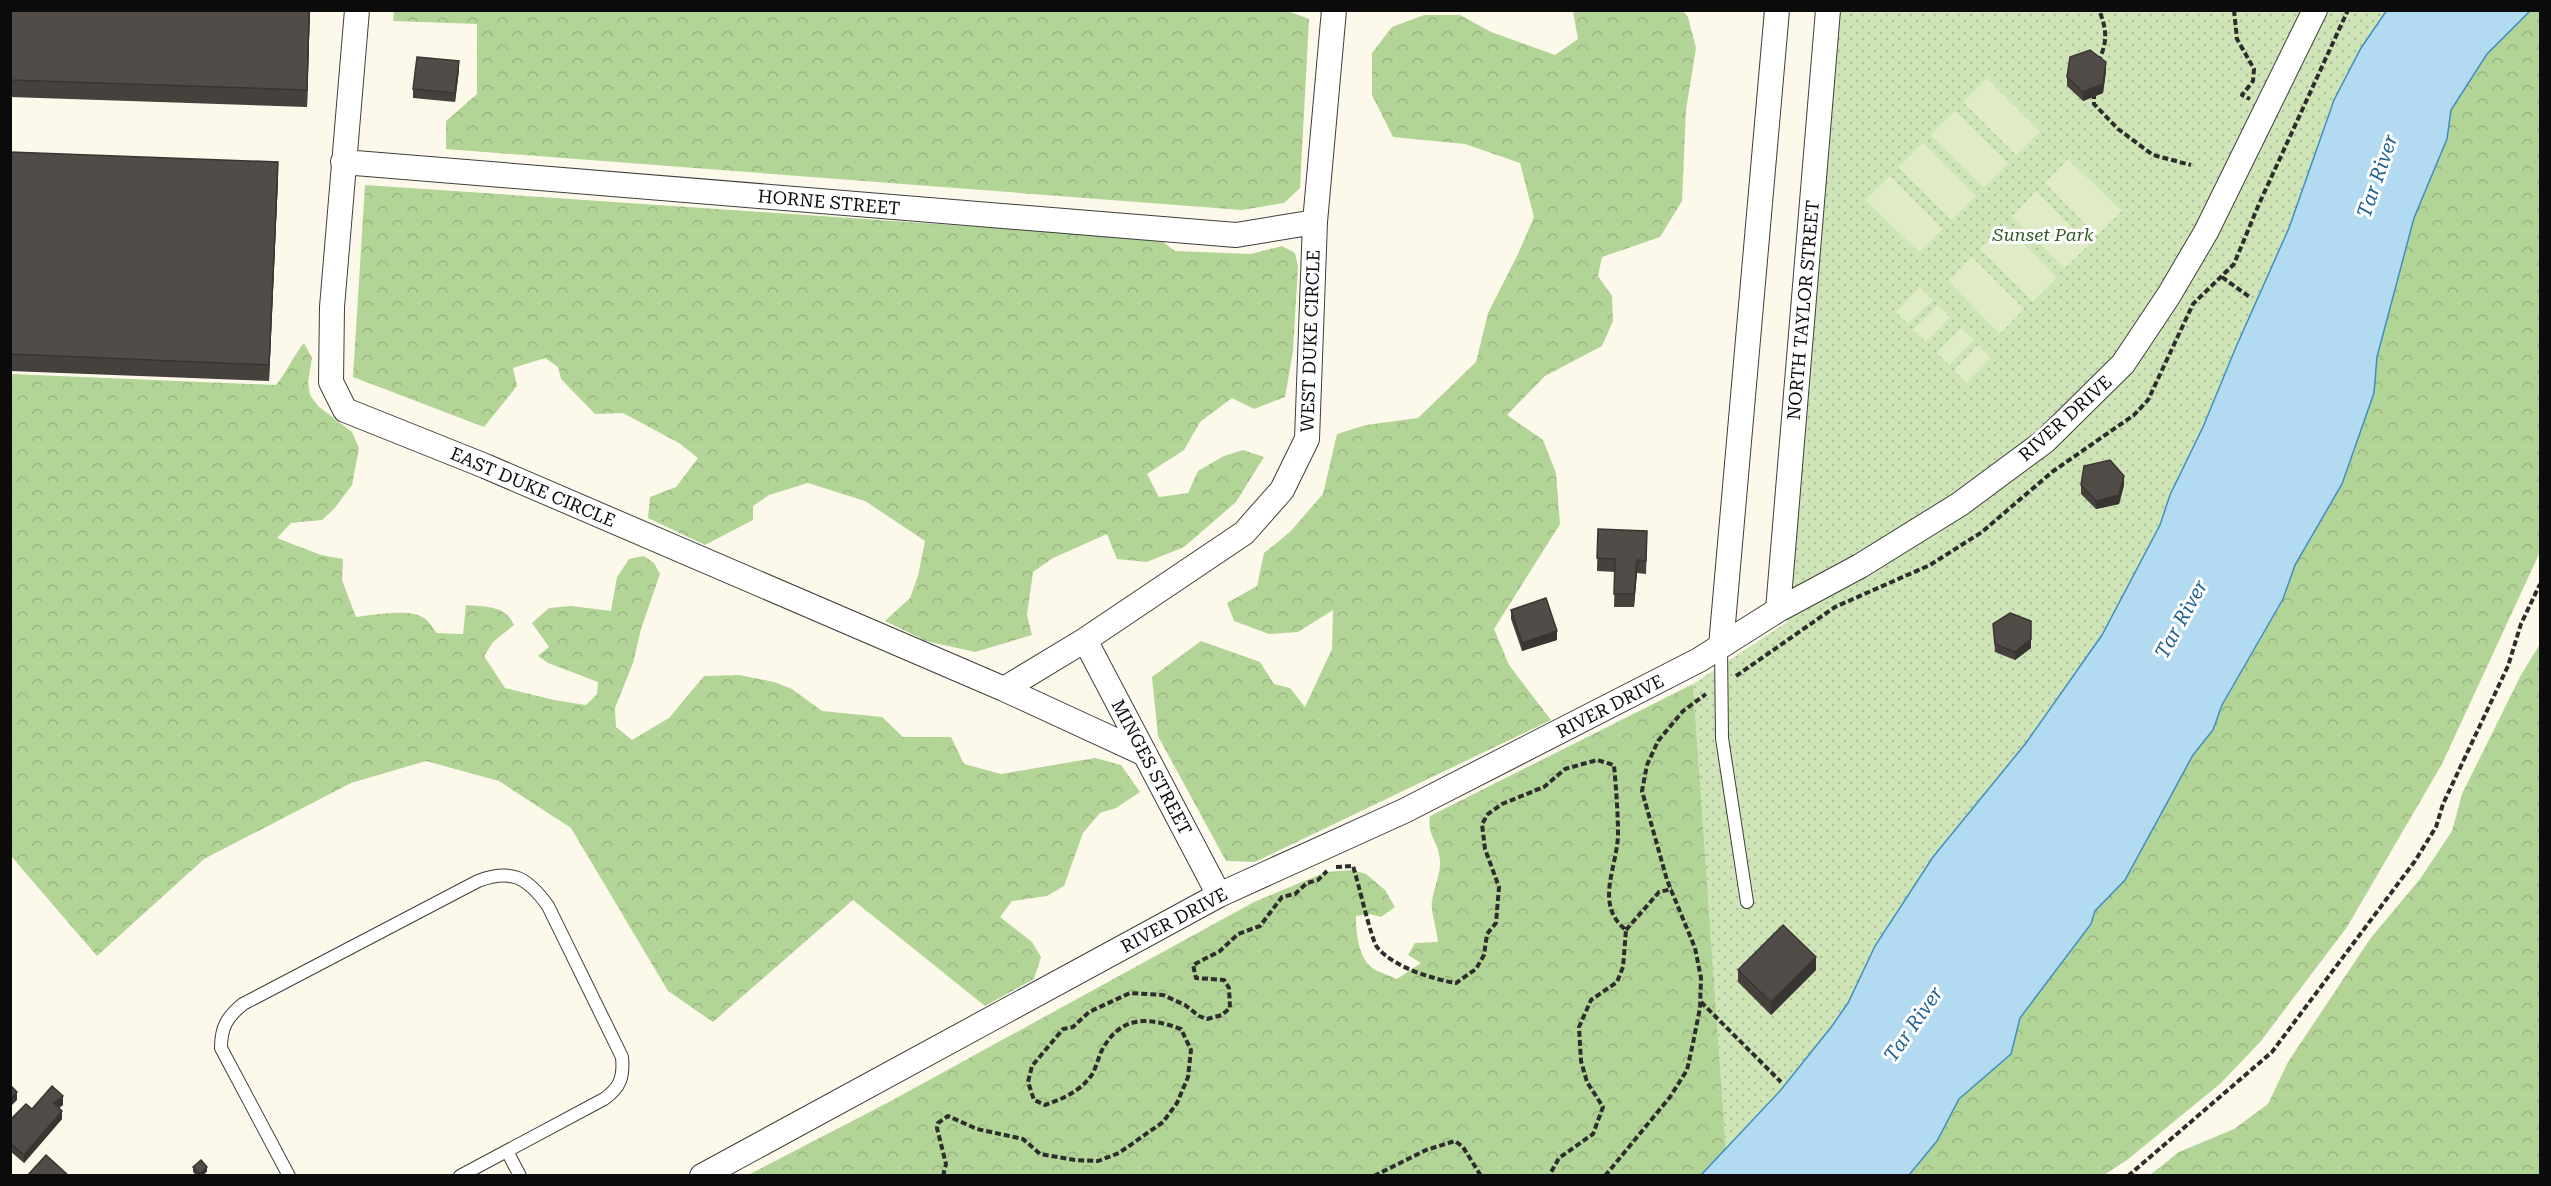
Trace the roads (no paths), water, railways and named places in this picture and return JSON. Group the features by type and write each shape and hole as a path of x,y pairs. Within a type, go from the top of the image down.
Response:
{"street":[{"name":"EAST DUKE CIRCLE","path":"357,10 332,307 331,382 345,411 485,466 1004,689 1144,754"},
{"name":"WEST DUKE CIRCLE","path":"1085,639 1244,533 1282,490 1307,439 1315,222 1334,10"},
{"path":"1721,646 1777,10"},
{"name":"NORTH TAYLOR STREET","path":"1778,610 1828,10"},
{"name":"RIVER DRIVE","path":"702,1176 1219,895 1404,811 1699,660 1778,610 1860,566 1960,504 2045,441 2123,364 2169,295 2206,232 2315,10"},
{"name":"HORNE STREET","path":"343,162 1236,235 1315,222"},
{"path":"1004,689 1085,639"},
{"name":"MINGES STREET","path":"1085,639 1219,895"}],"lane":[{"path":"1721,646 1722,738 1747,902"},
{"path":"289,1176 221,1048 221,1030 230,1015 243,1004 478,881 494,875 511,875 524,880 536,889 548,906 622,1057 623,1069 616,1091 507,1151 480,1171 460,1176"},
{"path":"507,1151 520,1176"}],"water":[{"name":"Tar River","path":"2387,10 2530,11 2487,54 2451,110 2447,139 2414,218 2377,357 2374,393 2342,484 2295,565 2283,599 2222,705 2213,730 2193,755 2125,880 2095,911 2091,924 2020,1018 2011,1054 1959,1099 1937,1141 1909,1175 1701,1175 1780,1091 1832,1026 1848,1003 1875,946 1933,857 2026,743 2102,635 2160,525 2170,495 2203,427 2289,228 2334,100 2361,48"}],"park label":[{"name":"Sunset Park","path":"2043,234"}]}
